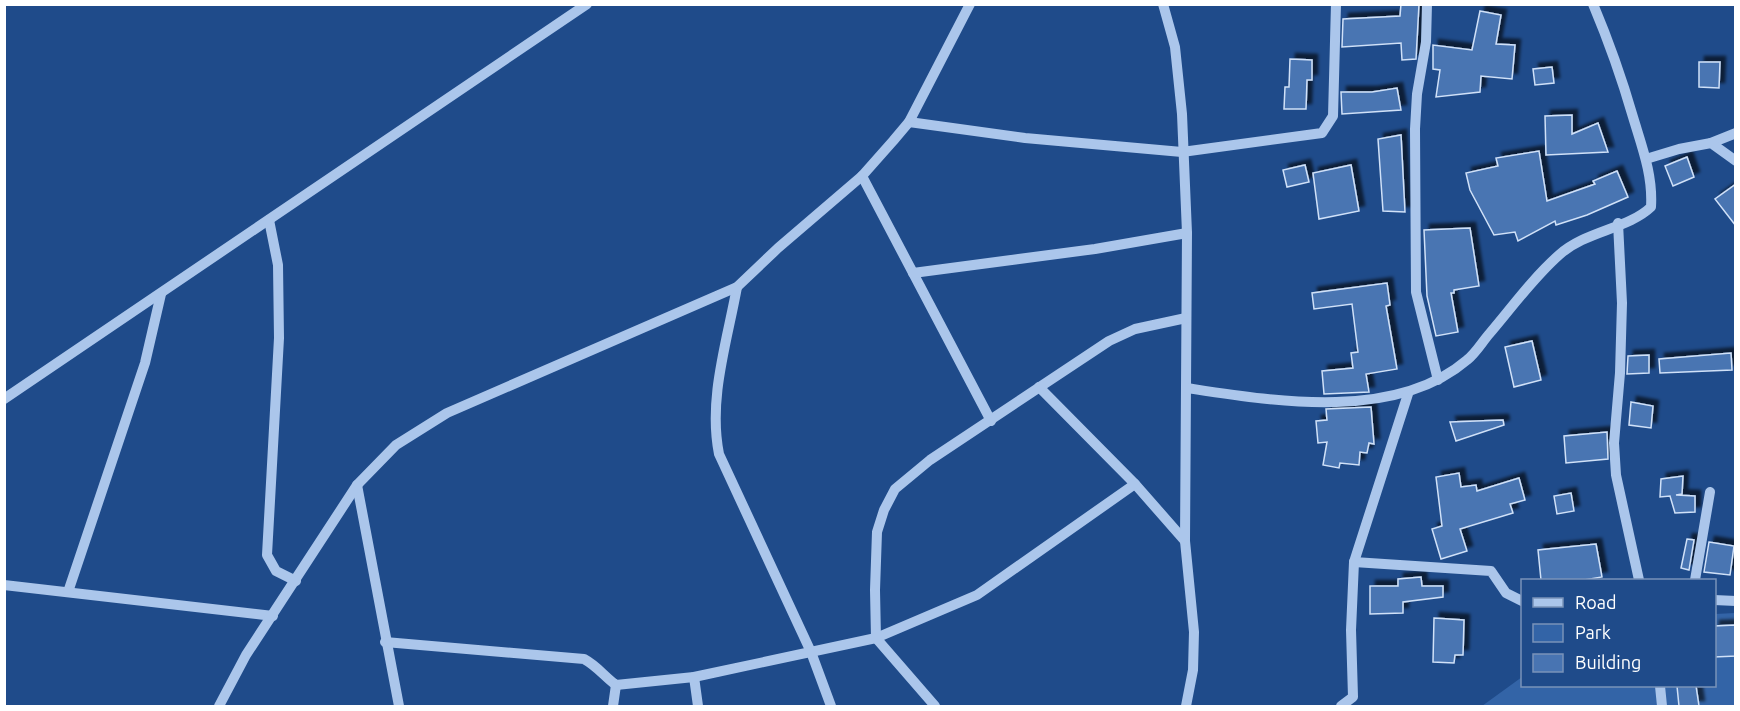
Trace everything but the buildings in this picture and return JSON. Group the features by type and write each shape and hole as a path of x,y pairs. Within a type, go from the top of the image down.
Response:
{"street":[{"path":"4,399 587,4"},
{"path":"219,706 246,655 357,485 396,445 447,413 736,288 778,248 862,176 909,122 969,4"},
{"path":"1163,4 1175,47 1182,114 1187,233 1185,541 1194,632 1193,670 1186,706"},
{"path":"909,122 1025,138 1182,152 1322,133 1333,116 1336,4"},
{"path":"1427,4 1426,42 1414,129 1416,292 1437,380"},
{"path":"1187,388 1278,402 1312,403 1408,394 1437,380 1467,360 1536,276 1562,252 1618,223 1643,214 1651,207 1652,190 1646,159 1613,50 1593,4"},
{"path":"1646,159 1679,149 1711,143 1736,133"},
{"path":"1711,143 1736,161"},
{"path":"862,176 991,421"},
{"path":"269,220 278,266 279,338 267,555 276,571 296,581"},
{"path":"1618,223 1622,303 1620,373 1614,443 1616,475 1639,579"},
{"path":"913,273 1095,249 1187,233"},
{"path":"736,288 714,404 717,446 811,652 831,706"},
{"path":"68,592 145,363 161,294"},
{"path":"935,706 876,638 875,590 878,532 889,499 895,489 930,460 1109,341 1135,329 1185,318"},
{"path":"1039,387 1135,484 1185,541"},
{"path":"1341,706 1354,702 1354,562 1408,394"},
{"path":"385,642 584,659 597,666 606,678 616,685 694,677 876,638 977,595 1023,565 1135,484"},
{"path":"357,485 385,642 399,706"},
{"path":"1695,579 1710,492"},
{"path":"1354,562 1491,571 1506,593 1521,600"},
{"path":"4,585 273,616"},
{"path":"1716,600 1736,601"},
{"path":"694,677 698,706"},
{"path":"613,706 616,685"},
{"path":"1660,687 1662,706"}],"green space":[{"path":"1735,613 1735,706 1482,706 1521,678 1521,687 1716,687 1716,614"}]}
